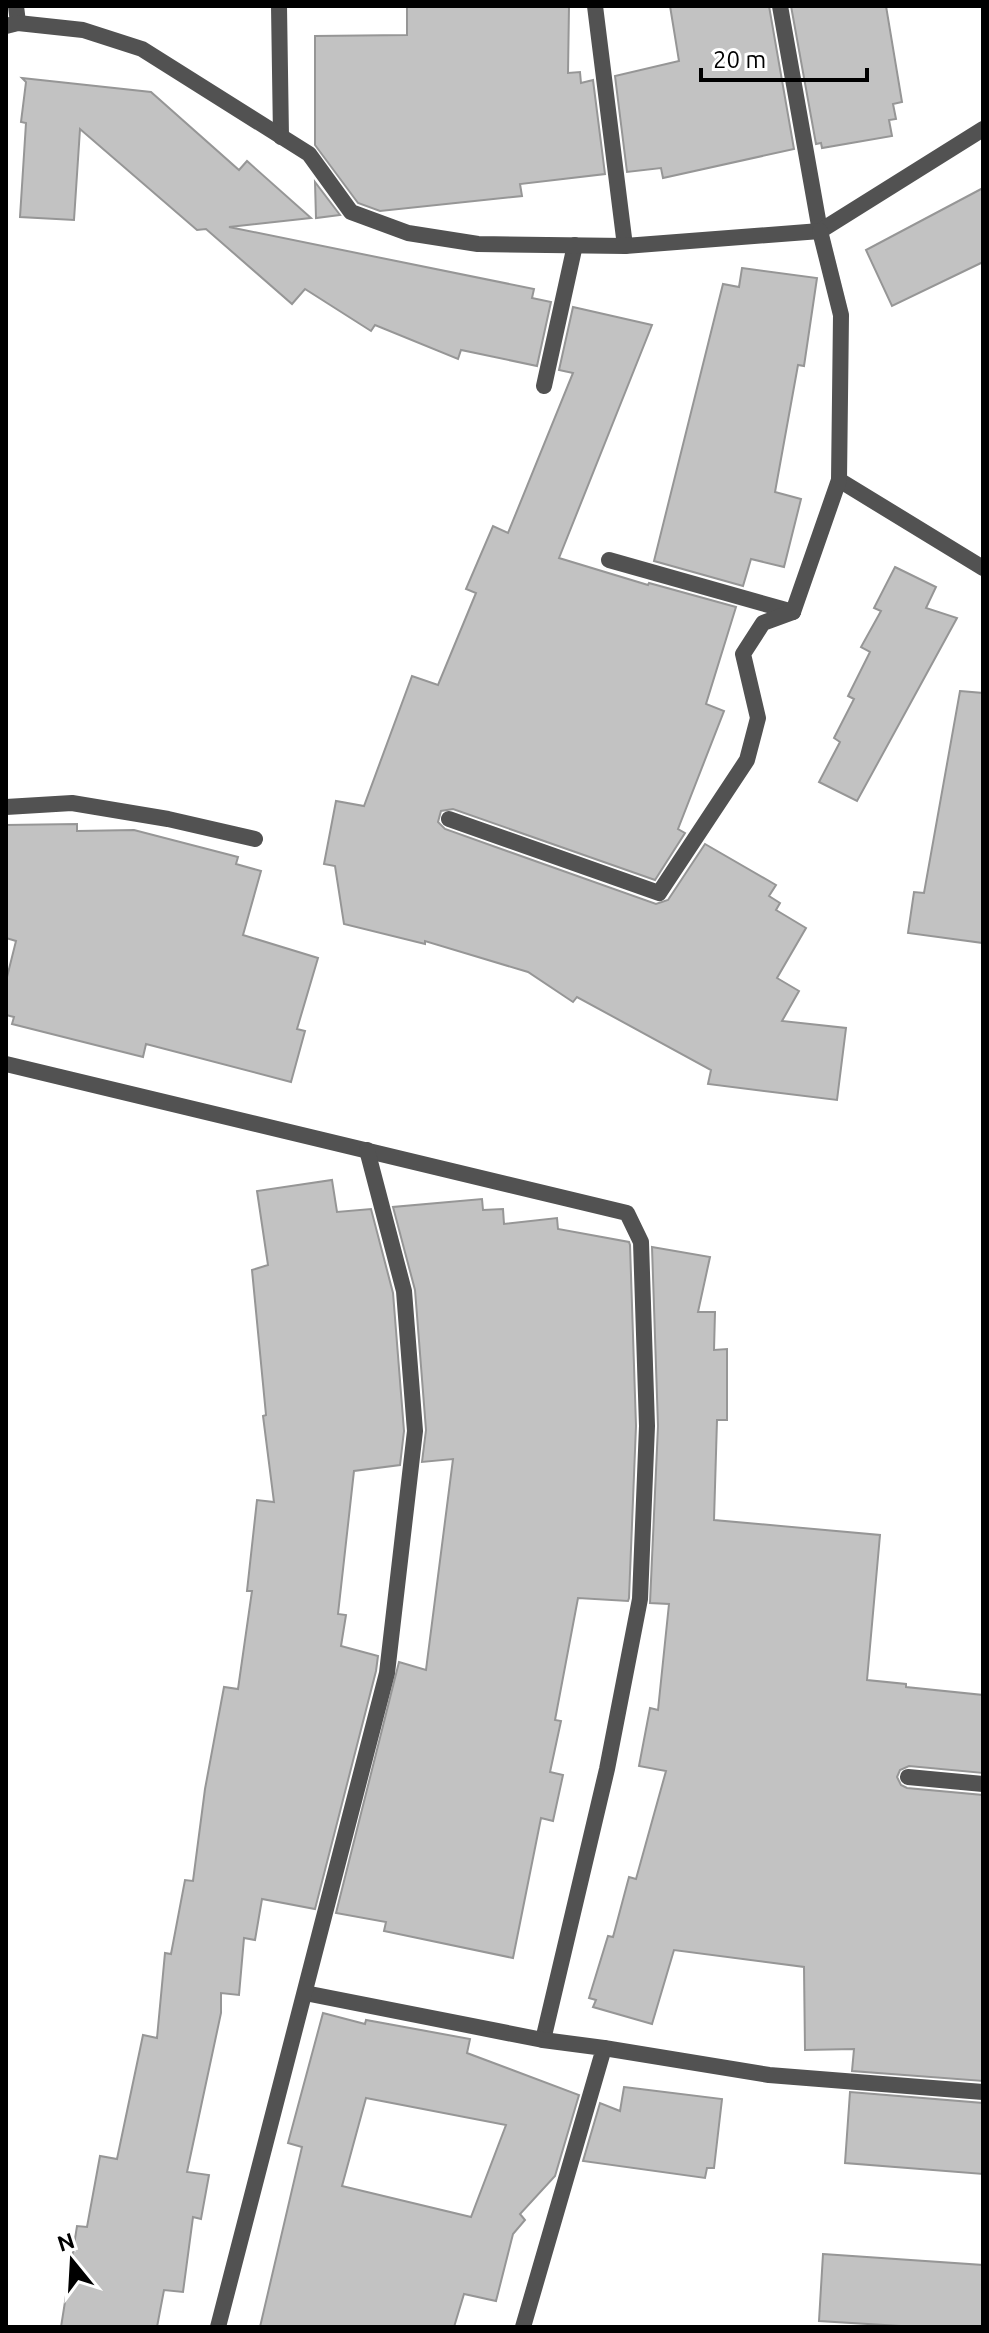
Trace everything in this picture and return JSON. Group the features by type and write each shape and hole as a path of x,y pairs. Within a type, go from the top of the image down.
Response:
{"street":[{"path":"16,6 12,25 83,30 142,49 309,154 351,212 408,233 478,244 625,246 820,231 983,129"},
{"path":"279,6 281,137"},
{"path":"595,6 625,246"},
{"path":"780,6 820,231 841,315 839,480 793,612"},
{"path":"544,386 575,245"},
{"path":"839,480 983,568"},
{"path":"609,560 793,612"},
{"path":"449,819 659,893 747,760 758,718 743,654 763,623 793,612"},
{"path":"6,807 72,803 168,819 255,839"},
{"path":"6,1064 627,1213 641,1242 647,1426 640,1599 607,1769 543,2040"},
{"path":"218,2327 387,1673 415,1431 404,1291 367,1150"},
{"path":"908,1777 983,1784"},
{"path":"305,1993 543,2040 769,2075 983,2092"},
{"path":"523,2327 604,2048"}],"building":[{"path":"407,6 569,6 568,73 580,72 581,83 593,80 605,174 520,184 522,196 380,211 358,203 315,145 315,36 407,35"},
{"path":"670,6 769,6 794,149 663,178 661,168 627,172 615,76 679,61"},
{"path":"791,6 886,6 902,102 893,104 896,119 889,120 892,136 822,148 821,143 816,144"},
{"path":"22,78 151,92 239,170 247,161 311,218 229,227 534,289 532,298 551,302 537,366 461,350 458,359 375,325 371,331 305,289 292,304 206,229 197,230 80,129 74,220 20,217 26,123 21,122 26,82"},
{"path":"315,182 340,215 316,218"},
{"path":"983,188 983,262 892,306 866,250"},
{"path":"742,268 817,278 804,366 798,365 775,492 801,499 784,567 751,559 743,586 654,561 723,284 739,287"},
{"path":"573,307 652,325 559,558 736,607 706,704 724,711 678,829 685,833 655,880 453,809 441,811 438,822 445,829 656,904 668,900 705,844 776,885 769,896 780,903 776,910 806,928 777,978 799,991 782,1021 846,1028 837,1100 708,1084 711,1070 577,997 573,1002 528,972 425,941 425,944 344,924 335,866 324,864 336,801 364,806 412,676 438,685 476,593 466,589 493,526 508,533 573,373 559,370"},
{"path":"895,567 936,587 926,608 957,618 857,801 819,782 840,742 834,738 854,699 848,696 870,652 861,647 881,611 874,608"},
{"path":"960,691 983,693 983,943 908,933 914,892 924,893"},
{"path":"77,824 77,831 134,830 238,857 236,864 261,871 243,935 318,958 297,1029 305,1031 291,1082 146,1044 143,1057 12,1024 14,1017 6,1015 6,981 16,941 6,938 6,825"},
{"path":"332,1180 337,1212 371,1209 393,1293 404,1431 400,1465 354,1471 338,1614 346,1615 341,1646 378,1656 376,1671 315,1909 262,1899 255,1940 244,1938 239,1995 221,1993 221,2013 187,2172 209,2175 201,2219 193,2217 183,2292 164,2290 157,2327 61,2327 77,2226 87,2227 100,2156 117,2159 143,2035 157,2038 165,1953 171,1954 185,1880 193,1881 205,1789 224,1687 238,1689 252,1591 247,1591 257,1500 274,1502 263,1416 266,1415 252,1270 268,1265 257,1191"},
{"path":"482,1199 483,1210 503,1209 504,1224 557,1218 558,1229 629,1242 630,1245 636,1426 629,1598 628,1601 578,1598 555,1720 561,1721 550,1772 563,1775 553,1821 541,1818 513,1958 384,1931 386,1922 336,1913 399,1662 426,1670 453,1459 422,1462 426,1430 415,1290 393,1207"},
{"path":"652,1247 710,1257 698,1312 715,1312 714,1350 727,1349 727,1420 717,1420 714,1520 880,1535 867,1680 983,1695 983,1773 909,1766 900,1770 897,1777 901,1785 907,1788 983,1795 983,2081 852,2071 854,2049 805,2050 804,1967 674,1950 652,2024 593,2007 596,2000 589,1998 608,1936 613,1937 629,1877 636,1879 666,1771 639,1766 650,1708 658,1710 669,1604 650,1603 658,1426"},
{"path":"323,2013 365,2024 366,2020 470,2039 467,2053 579,2095 555,2176 520,2214 525,2220 513,2234 496,2301 464,2294 454,2327 260,2327 302,2147 288,2143","holes":["366,2098 506,2125 471,2217 342,2186"]},
{"path":"624,2087 722,2099 714,2168 707,2168 705,2178 583,2161 600,2103 620,2111"},
{"path":"850,2092 983,2103 983,2174 845,2163"},
{"path":"823,2254 983,2265 983,2327 917,2327 819,2321"}]}
